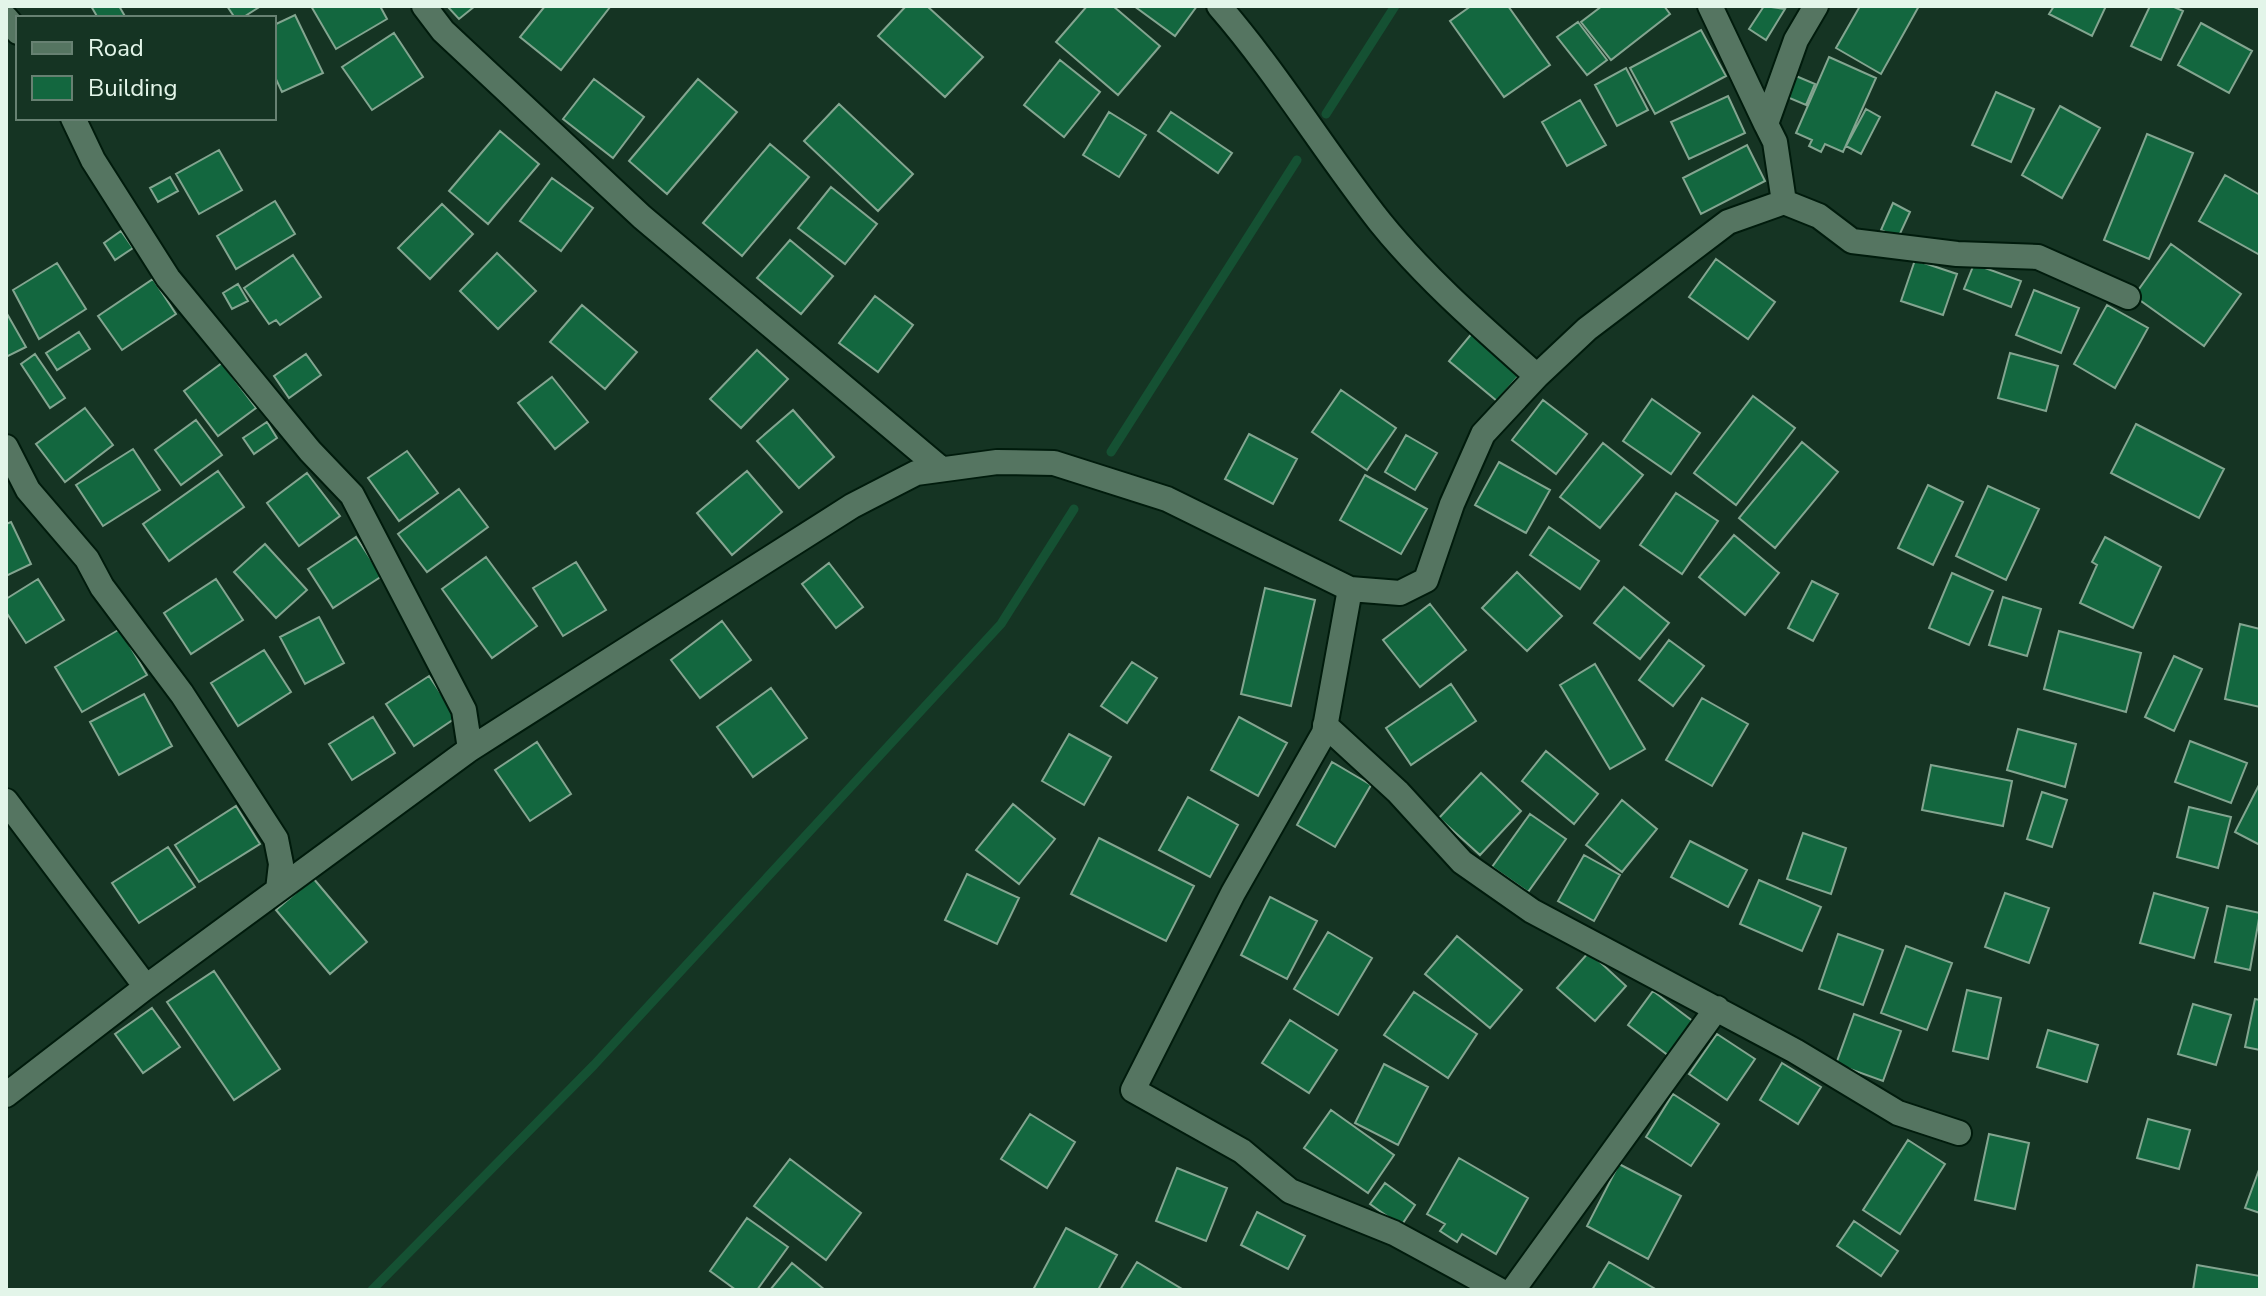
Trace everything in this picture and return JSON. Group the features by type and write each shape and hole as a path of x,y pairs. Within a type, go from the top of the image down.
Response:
{"street":[{"path":"424,6 443,31 642,217 940,468"},
{"path":"1219,6 1255,47 1381,223 1457,304 1537,376"},
{"path":"1710,6 1775,142 1784,202"},
{"path":"1766,124 1796,40 1816,6"},
{"path":"74,120 93,160 168,278 310,451 352,495 464,710 470,749"},
{"path":"6,1095 146,987 470,749 852,506 916,473 997,462 1054,463 1167,499 1350,589 1400,593 1426,580 1452,504 1483,434 1537,376 1587,329 1728,222 1784,202 1819,216 1852,241 1926,251 2038,257 2128,297"},
{"path":"6,447 28,490 87,559 102,587 182,694 276,839 281,864 278,890"},
{"path":"1350,589 1324,733 1233,893 1133,1090 1242,1151 1290,1191 1394,1233 1499,1290"},
{"path":"1325,725 1398,792 1462,862 1532,911 1717,1008 1898,1113 1959,1133"},
{"path":"6,801 146,987"},
{"path":"1513,1290 1717,1008"}],"building":[{"path":"91,6 119,6 125,16 97,16"},
{"path":"227,6 261,6 245,16 234,16"},
{"path":"311,6 380,6 387,19 336,49"},
{"path":"447,6 475,6 459,19"},
{"path":"545,6 610,7 561,70 520,37"},
{"path":"906,6 927,6 983,57 945,97 878,36"},
{"path":"1087,6 1113,6 1160,46 1118,95 1056,42"},
{"path":"1134,6 1197,6 1175,36"},
{"path":"1471,6 1508,6 1550,65 1504,97 1450,21"},
{"path":"1602,6 1664,6 1670,14 1611,60 1581,22"},
{"path":"1764,6 1785,9 1766,40 1749,29"},
{"path":"1860,6 1919,6 1881,74 1836,48"},
{"path":"2054,6 2106,6 2092,36 2049,14"},
{"path":"2150,6 2172,6 2183,11 2161,60 2131,46"},
{"path":"295,15 323,73 282,92 276,79 276,24"},
{"path":"1578,22 1607,60 1587,75 1557,37"},
{"path":"2201,23 2252,51 2229,93 2178,65"},
{"path":"1701,30 1726,76 1655,114 1630,68"},
{"path":"394,33 423,77 372,110 342,67"},
{"path":"1829,57 1876,78 1843,152 1825,144 1821,152 1809,146 1812,140 1796,133"},
{"path":"1060,60 1100,92 1064,137 1024,105"},
{"path":"1626,68 1648,110 1617,126 1595,85"},
{"path":"1796,76 1815,84 1806,105 1787,97"},
{"path":"594,79 644,117 613,158 563,119"},
{"path":"698,79 737,112 667,194 629,161"},
{"path":"1996,92 2034,109 2011,162 1972,145"},
{"path":"1728,96 1745,133 1689,159 1671,122"},
{"path":"1580,100 1606,145 1567,166 1542,122"},
{"path":"839,104 913,174 878,211 804,141"},
{"path":"2060,106 2100,128 2062,198 2022,175"},
{"path":"1866,109 1880,117 1861,154 1846,146"},
{"path":"1109,112 1146,135 1119,177 1083,155"},
{"path":"1171,112 1232,153 1218,173 1158,131"},
{"path":"500,131 539,164 488,224 449,191"},
{"path":"2147,134 2193,153 2149,259 2104,240"},
{"path":"770,144 809,177 742,256 703,223"},
{"path":"1747,145 1765,181 1701,214 1683,178"},
{"path":"219,150 242,190 199,214 176,174"},
{"path":"2225,175 2260,195 2260,255 2199,221"},
{"path":"170,177 178,191 158,202 150,188"},
{"path":"552,178 593,208 561,251 520,221"},
{"path":"831,187 877,224 845,264 798,228"},
{"path":"275,201 295,234 236,269 217,236"},
{"path":"1893,203 1910,212 1898,238 1881,230"},
{"path":"442,204 473,234 430,279 398,248"},
{"path":"121,231 133,248 115,260 104,243"},
{"path":"790,240 833,276 801,314 757,278"},
{"path":"2171,244 2241,294 2204,346 2134,296"},
{"path":"497,253 536,291 498,329 460,291"},
{"path":"293,255 321,297 280,325 276,320 269,324 244,288"},
{"path":"1716,259 1775,302 1748,339 1689,297"},
{"path":"1915,260 1957,274 1943,315 1901,301"},
{"path":"57,263 86,309 39,339 13,290"},
{"path":"1974,264 2021,281 2011,307 1964,289"},
{"path":"153,279 176,314 122,350 98,316"},
{"path":"238,284 248,301 232,309 223,293"},
{"path":"2034,290 2079,308 2061,353 2016,335"},
{"path":"875,296 913,325 878,372 839,343"},
{"path":"582,305 637,352 605,389 550,342"},
{"path":"2107,305 2148,328 2115,388 2074,364"},
{"path":"6,312 26,347 6,357"},
{"path":"1478,326 1527,366 1497,401 1449,361"},
{"path":"79,332 90,349 57,370 46,353"},
{"path":"757,350 788,379 741,428 710,399"},
{"path":"2010,353 2058,366 2046,411 1998,398"},
{"path":"35,354 65,398 50,408 21,364"},
{"path":"306,354 321,375 289,398 274,376"},
{"path":"222,363 256,408 218,436 184,391"},
{"path":"552,377 588,422 555,449 518,403"},
{"path":"1341,390 1396,428 1367,470 1312,432"},
{"path":"1753,396 1795,428 1736,505 1694,473"},
{"path":"1652,399 1700,433 1671,474 1623,441"},
{"path":"1543,400 1587,434 1556,474 1512,440"},
{"path":"85,408 113,445 65,482 36,444"},
{"path":"793,410 834,457 799,488 757,441"},
{"path":"196,420 222,455 181,485 155,450"},
{"path":"267,422 277,438 254,454 243,438"},
{"path":"2136,424 2224,469 2199,518 2111,473"},
{"path":"1249,434 1297,459 1273,504 1225,479"},
{"path":"1406,435 1437,453 1415,490 1385,472"},
{"path":"1802,442 1838,472 1775,548 1739,518"},
{"path":"1603,443 1643,475 1600,528 1560,497"},
{"path":"133,449 160,490 103,526 76,485"},
{"path":"407,451 438,493 399,521 368,478"},
{"path":"1499,462 1550,490 1526,533 1475,505"},
{"path":"218,471 244,507 169,561 143,524"},
{"path":"747,471 782,512 732,555 697,513"},
{"path":"307,473 340,516 299,546 267,503"},
{"path":"1365,475 1427,509 1401,554 1340,520"},
{"path":"1928,485 1963,502 1933,565 1898,548"},
{"path":"1988,486 2039,509 2006,580 1956,556"},
{"path":"459,489 488,527 427,572 398,534"},
{"path":"1676,493 1718,521 1682,574 1640,545"},
{"path":"11,522 31,564 6,576 6,524"},
{"path":"1549,527 1599,561 1580,589 1530,555"},
{"path":"1734,535 1779,573 1745,615 1699,577"},
{"path":"356,537 382,576 333,608 308,569"},
{"path":"2105,537 2161,567 2133,628 2080,603 2097,565 2092,562"},
{"path":"265,544 307,590 276,618 234,572"},
{"path":"486,557 537,626 492,658 442,589"},
{"path":"576,562 606,610 563,636 533,588"},
{"path":"829,563 863,607 836,628 802,584"},
{"path":"1517,572 1562,616 1527,651 1482,608"},
{"path":"1952,573 1993,591 1969,645 1929,628"},
{"path":"38,579 64,620 26,643 6,612 6,599"},
{"path":"216,579 243,620 191,654 164,613"},
{"path":"1812,581 1838,594 1813,641 1788,628"},
{"path":"1624,587 1669,623 1640,659 1594,623"},
{"path":"1265,588 1315,600 1291,706 1241,694"},
{"path":"2003,597 2041,609 2027,656 1989,645"},
{"path":"1430,604 1466,650 1420,687 1383,640"},
{"path":"319,617 344,663 305,684 280,637"},
{"path":"722,621 751,660 700,698 671,660"},
{"path":"2240,624 2260,629 2260,707 2225,699"},
{"path":"120,629 147,675 82,712 55,667"},
{"path":"2059,631 2141,653 2126,712 2044,689"},
{"path":"1669,640 1704,666 1673,706 1639,680"},
{"path":"264,650 291,692 238,726 211,683"},
{"path":"2174,656 2202,669 2174,731 2145,717"},
{"path":"1132,662 1157,678 1127,723 1101,706"},
{"path":"1595,664 1645,749 1610,769 1560,685"},
{"path":"429,676 457,717 414,746 386,704"},
{"path":"1451,684 1476,721 1411,765 1386,728"},
{"path":"771,688 807,738 753,777 717,727"},
{"path":"144,694 172,746 119,775 90,722"},
{"path":"1702,698 1748,724 1712,786 1666,760"},
{"path":"373,717 395,753 352,780 329,744"},
{"path":"1239,717 1287,743 1258,796 1211,770"},
{"path":"2018,729 2076,744 2065,787 2007,770"},
{"path":"1069,734 1111,757 1084,805 1042,781"},
{"path":"2190,741 2247,763 2231,803 2175,782"},
{"path":"537,742 571,794 530,821 495,770"},
{"path":"1546,751 1598,794 1574,824 1522,781"},
{"path":"1332,762 1371,785 1335,847 1297,825"},
{"path":"1931,765 2012,781 2003,826 1922,810"},
{"path":"1481,773 1521,811 1480,855 1439,818"},
{"path":"2260,783 2260,845 2235,832"},
{"path":"2042,792 2067,800 2052,847 2027,839"},
{"path":"1188,797 1238,825 1210,877 1159,850"},
{"path":"1622,800 1657,829 1622,872 1586,845"},
{"path":"1013,804 1055,839 1019,884 976,850"},
{"path":"236,806 260,844 199,882 175,845"},
{"path":"2189,807 2231,817 2218,868 2177,857"},
{"path":"1530,814 1566,839 1528,892 1492,867"},
{"path":"1803,833 1846,848 1831,894 1787,879"},
{"path":"1099,838 1194,886 1166,941 1071,894"},
{"path":"1690,841 1747,870 1728,907 1671,877"},
{"path":"168,847 195,887 139,923 112,883"},
{"path":"1584,855 1620,875 1594,921 1558,901"},
{"path":"967,874 1019,898 997,944 945,920"},
{"path":"313,878 367,942 330,974 276,910"},
{"path":"1759,880 1821,907 1802,951 1740,924"},
{"path":"2005,893 2049,908 2029,963 1985,947"},
{"path":"2154,893 2208,908 2194,958 2140,943"},
{"path":"1270,897 1317,921 1287,979 1241,955"},
{"path":"2227,906 2260,913 2250,970 2215,962"},
{"path":"1328,932 1372,958 1338,1015 1294,989"},
{"path":"1838,934 1883,950 1863,1005 1819,989"},
{"path":"1457,936 1522,990 1490,1028 1425,974"},
{"path":"1906,946 1952,963 1927,1030 1881,1013"},
{"path":"1589,952 1626,986 1595,1021 1557,988"},
{"path":"214,971 280,1069 234,1100 167,1002"},
{"path":"1967,990 2001,998 1988,1059 1953,1051"},
{"path":"1653,991 1694,1022 1669,1056 1628,1025"},
{"path":"1414,992 1477,1034 1448,1078 1384,1035"},
{"path":"2255,999 2260,1000 2260,1050 2245,1047"},
{"path":"2193,1004 2231,1015 2216,1065 2178,1054"},
{"path":"152,1008 180,1047 143,1073 115,1034"},
{"path":"1854,1014 1901,1031 1883,1081 1836,1064"},
{"path":"1290,1020 1337,1050 1309,1093 1262,1063"},
{"path":"2048,1030 2098,1045 2087,1082 2037,1067"},
{"path":"1717,1034 1755,1059 1727,1100 1689,1074"},
{"path":"1782,1063 1821,1087 1798,1124 1760,1100"},
{"path":"1384,1064 1428,1087 1398,1145 1355,1123"},
{"path":"1673,1094 1719,1124 1691,1166 1646,1137"},
{"path":"1331,1110 1394,1155 1368,1193 1304,1148"},
{"path":"1030,1114 1075,1142 1047,1188 1001,1159"},
{"path":"2148,1119 2190,1130 2179,1169 2137,1158"},
{"path":"1989,1134 2029,1143 2015,1209 1975,1200"},
{"path":"1908,1140 1945,1164 1900,1234 1863,1210"},
{"path":"1459,1158 1528,1198 1496,1254 1462,1234 1457,1242 1440,1231 1445,1224 1427,1214"},
{"path":"790,1159 861,1213 826,1260 754,1206"},
{"path":"1619,1164 1681,1196 1648,1259 1587,1226"},
{"path":"2260,1167 2260,1213 2245,1208"},
{"path":"1177,1168 1227,1188 1206,1241 1156,1221"},
{"path":"1385,1183 1415,1205 1401,1226 1370,1204"},
{"path":"1257,1212 1305,1236 1288,1269 1241,1245"},
{"path":"747,1218 788,1247 757,1290 736,1290 710,1271"},
{"path":"1854,1221 1898,1251 1881,1276 1837,1246"},
{"path":"1066,1228 1117,1255 1098,1290 1033,1290"},
{"path":"1137,1262 1182,1289 1120,1290"},
{"path":"1609,1262 1657,1290 1592,1290"},
{"path":"792,1263 825,1290 770,1290"},
{"path":"2197,1265 2260,1276 2260,1290 2193,1290"}],"waterway":[{"path":"1326,114 1395,6"},
{"path":"1111,452 1297,160"},
{"path":"372,1290 594,1065 1001,624 1074,509"}]}
